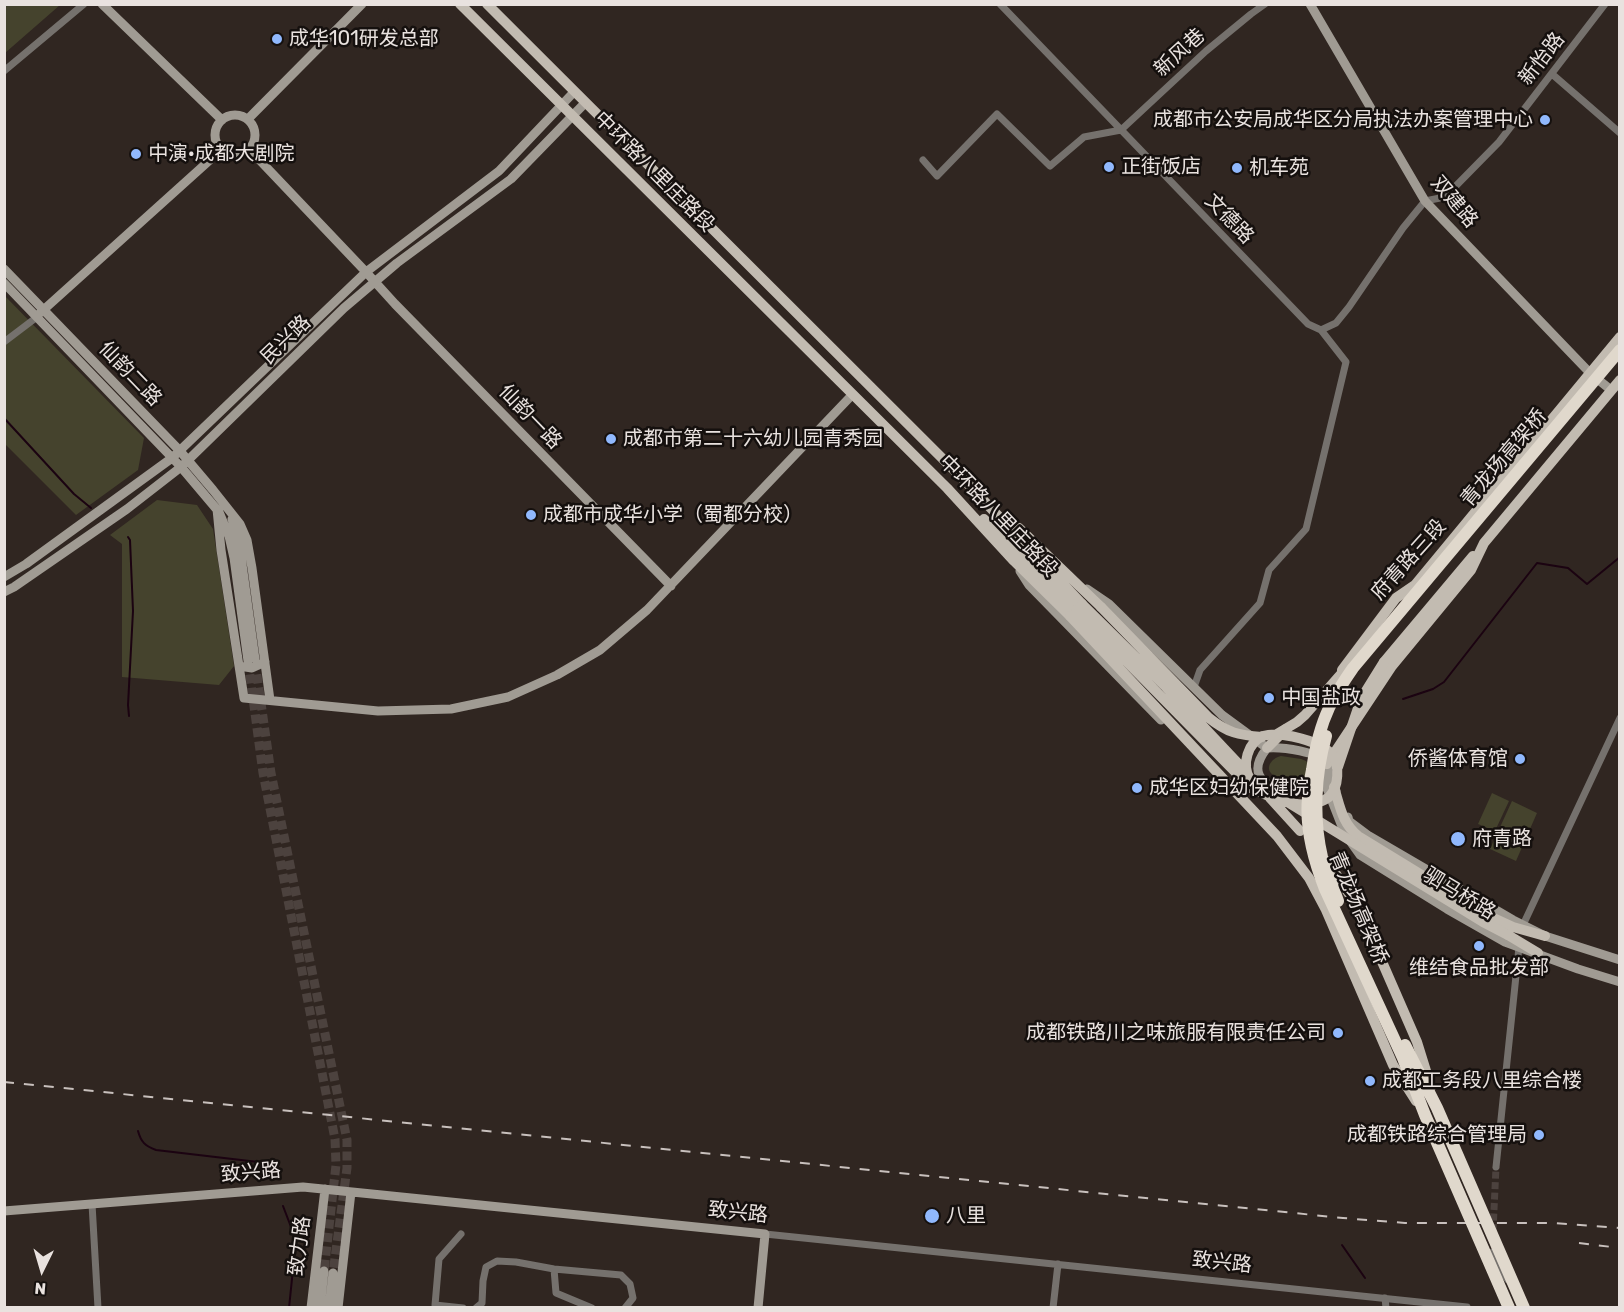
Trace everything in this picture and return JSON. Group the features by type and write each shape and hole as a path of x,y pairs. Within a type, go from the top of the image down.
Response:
{"highway":[{"name":"青龙场高架桥","path":"1509,1308 1403,1058 1325,889 1316,866 1308,826 1307,799 1314,752 1328,709 1353,668 1620,350"},
{"name":"青龙场高架桥","path":"1525,1308 1437,1108 1343,912 1322,858 1316,813 1317,792 1325,739 1341,701 1358,672 1620,362"}],"main road":[{"name":"中环路八里庄路段","path":"460,4 947,488 1014,561 1076,610 1166,687 1222,745 1332,868 1352,897 1366,925 1417,1042 1437,1108"},
{"name":"中环路八里庄路段","path":"487,4 965,481 1076,610 1278,836 1309,878 1326,910 1393,1065 1425,1114"},
{"name":"府青路三段","path":"1267,748 1312,705 1396,598 1415,585 1620,337"},
{"path":"1331,768 1361,699 1384,662 1615,393 1620,380"},
{"path":"965,481 1006,516 1101,607 1209,718 1233,733 1262,737 1277,734 1297,722 1349,666 1415,585"},
{"path":"947,488 975,510 1247,784 1267,790"},
{"path":"1331,768 1392,666 1471,570 1484,543"},
{"path":"1277,734 1312,741 1332,754 1328,798 1313,803 1286,802"},
{"path":"1262,737 1252,745 1247,755 1248,777 1255,786 1267,790 1483,922 1545,936"},
{"path":"1330,785 1349,829 1487,915 1514,929 1539,953"}],"street":[{"path":"4,71 84,4"},
{"path":"102,4 222,120"},
{"path":"248,119 362,4"},
{"name":"文德路","path":"1000,4 1308,324 1320,330 1346,362 1306,529 1269,570 1260,603 1200,670 1194,687"},
{"name":"新风巷","path":"1121,130 1206,51 1265,4"},
{"name":"双建路","path":"1311,4 1425,201 1590,373 1615,393"},
{"name":"新怡路","path":"1425,201 1445,197 1499,142 1605,4"},
{"path":"1552,74 1620,133"},
{"name":"民兴路","path":"4,577 26,564 176,455 366,272 499,171 574,92"},
{"name":"民兴路","path":"4,592 127,510 184,464 344,308 397,263 511,179 585,103"},
{"path":"235,114 248,119 256,131 256,138 250,150 238,156 221,150 217,144 215,132 217,125 228,116 235,114"},
{"path":"923,160 937,176 997,114 1050,166 1084,137 1121,130"},
{"path":"4,342 40,313 221,150"},
{"name":"仙韵一路","path":"250,150 394,304 671,586"},
{"path":"1320,330 1336,323 1403,228 1425,201"},
{"name":"仙韵二路","path":"4,269 40,313 176,455 222,508 240,524 247,540 270,700"},
{"name":"仙韵二路","path":"4,283 40,313"},
{"path":"222,508 221,550 244,698 378,711 451,709 508,697 557,675 600,650 671,586 852,395"},
{"name":"仙韵二路","path":"222,508 234,558 252,660"},
{"path":"1014,561 1029,585 1203,763 1267,790 1307,792 1330,785"},
{"path":"1075,582 1109,604 1222,715 1267,748 1284,748 1310,754 1321,758 1331,768"},
{"path":"239,666 252,668 265,662"},
{"path":"1514,929 1618,726 1620,718"},
{"path":"1267,748 1258,766 1267,790"},
{"name":"驷马桥路","path":"1331,768 1349,821 1514,929"},
{"name":"驷马桥路","path":"1330,785 1345,834 1360,855 1505,942 1620,982"},
{"path":"1545,936 1620,960"},
{"path":"1496,1167 1519,947"},
{"name":"致兴路","path":"4,1211 303,1187 1467,1307"},
{"name":"致力路","path":"325,1189 329,1308"},
{"name":"致力路","path":"320,1308 351,1192"},
{"path":"92,1204 98,1308"},
{"path":"461,1234 439,1259 435,1306 463,1308"},
{"path":"758,1308 765,1234"},
{"path":"1492,1252 1497,1268 1520,1295 1525,1308"},
{"path":"476,1308 482,1303 486,1268 497,1262 516,1262 554,1269 621,1275 630,1284 633,1298 625,1308"},
{"path":"1053,1308 1058,1264"},
{"path":"554,1269 556,1293 592,1308"},
{"name":"致力路","path":"311,1308 328,1272"},
{"name":"致力路","path":"328,1272 338,1308"},
{"path":"1385,1298 1386,1308"}],"shaded area":[{"path":"5,4 60,4 60,5 5,53"},
{"path":"4,295 144,438 138,470 76,515 5,444"},
{"path":"157,500 197,505 213,529 234,666 219,685 122,677 122,544 110,535"},
{"path":"1281,756 1306,761 1310,766 1304,780 1285,780 1271,774 1270,764"},
{"path":"1492,793 1509,801 1495,831 1478,824"},
{"path":"1512,801 1537,813 1516,861 1490,849"}],"waterway":[{"path":"4,418 74,494 91,508"},
{"path":"128,537 133,611 129,716"},
{"path":"1403,699 1433,689 1444,682 1537,563 1568,568 1587,584 1620,557"},
{"path":"138,1131 144,1143 156,1150 258,1162 266,1164 271,1172"},
{"path":"283,1206 296,1240 289,1308"},
{"path":"1342,1245 1365,1278"}],"tunnel":[{"path":"248,661 263,773 335,1139 336,1165 324,1271"},
{"path":"255,661 271,773 347,1140 347,1168 333,1273"},
{"path":"1493,1231 1496,1167"}],"railway":[{"path":"4,1082 1343,1218 1405,1223 1553,1223 1620,1228"},
{"path":"1579,1243 1620,1248"}],"place":[{"name":"成华101研发总部","path":"277,39"},
{"name":"成都市公安局成华区分局执法办案管理中心","path":"1545,120"},
{"name":"中演·成都大剧院","path":"136,154"},
{"name":"正街饭店","path":"1109,167"},
{"name":"机车苑","path":"1237,168"},
{"name":"成都市第二十六幼儿园青秀园","path":"611,439"},
{"name":"成都市成华小学（蜀都分校）","path":"531,515"},
{"name":"中国盐政","path":"1269,698"},
{"name":"侨酱体育馆","path":"1520,759"},
{"name":"成华区妇幼保健院","path":"1137,788"},
{"name":"府青路","path":"1458,839"},
{"name":"维结食品批发部","path":"1479,946"},
{"name":"成都铁路川之味旅服有限责任公司","path":"1338,1033"},
{"name":"成都工务段八里综合楼","path":"1370,1081"},
{"name":"成都铁路综合管理局","path":"1539,1135"},
{"name":"八里","path":"932,1216"}]}
